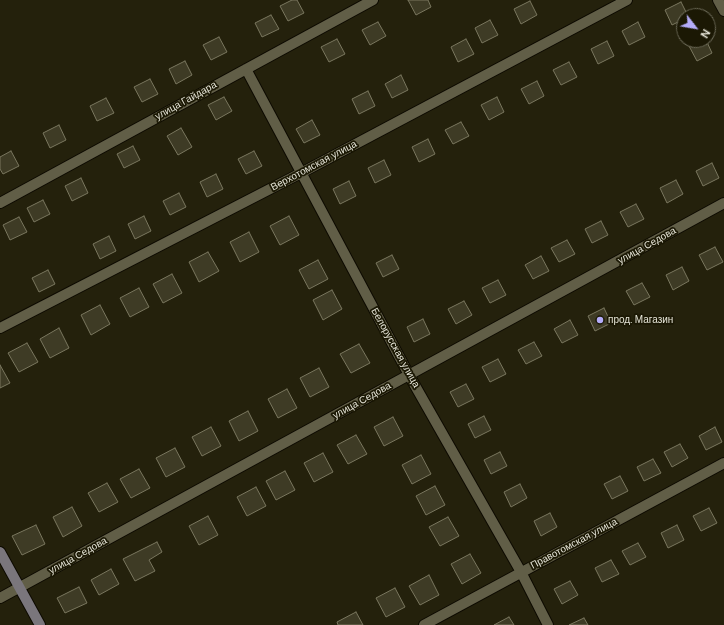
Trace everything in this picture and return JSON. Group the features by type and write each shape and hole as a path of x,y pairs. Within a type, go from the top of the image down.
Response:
{"street":[{"name":"улица Гайдара","path":"0,203 373,0"},
{"name":"Верхотомская улица","path":"0,328 301,174 627,0"},
{"path":"718,0 724,11"},
{"name":"Белорусская улица","path":"246,68 409,375 521,572 548,625"},
{"name":"улица Седова","path":"0,598 724,204"},
{"name":"Правотомская улица","path":"424,625 724,463"},
{"path":"0,552 40,625"}],"building":[{"path":"292,0 297,0 304,13 288,21 280,6"},
{"path":"408,0 428,0 431,7 416,15"},
{"path":"530,1 537,15 521,24 514,9"},
{"path":"681,2 684,8 676,8 676,23 672,25 665,10"},
{"path":"271,15 279,29 262,37 255,23"},
{"path":"490,20 498,35 482,43 475,28"},
{"path":"378,22 386,36 370,45 362,30"},
{"path":"638,22 645,37 629,45 622,31"},
{"path":"219,37 227,52 211,60 203,45"},
{"path":"337,39 345,54 329,62 321,47"},
{"path":"466,39 474,54 458,62 451,47"},
{"path":"607,41 614,56 598,64 591,49"},
{"path":"690,48 710,48 712,53 697,61"},
{"path":"185,61 192,75 176,84 169,69"},
{"path":"569,62 577,77 561,85 553,70"},
{"path":"401,75 408,90 392,98 385,84"},
{"path":"150,79 158,94 142,102 134,87"},
{"path":"537,81 544,96 529,104 521,89"},
{"path":"368,91 375,106 359,114 352,99"},
{"path":"224,97 232,111 216,120 208,105"},
{"path":"497,97 504,112 489,120 481,105"},
{"path":"106,98 114,113 97,121 90,106"},
{"path":"312,120 320,135 304,143 296,129"},
{"path":"461,122 469,136 453,144 445,130"},
{"path":"59,125 66,140 50,148 43,133"},
{"path":"181,128 192,147 178,155 167,136"},
{"path":"428,139 435,154 419,162 412,147"},
{"path":"133,146 140,160 124,168 117,154"},
{"path":"11,151 19,166 3,174 0,169 0,157"},
{"path":"254,151 262,166 246,174 238,159"},
{"path":"384,160 391,175 375,183 368,168"},
{"path":"712,163 719,178 703,186 696,171"},
{"path":"216,174 223,189 207,197 200,182"},
{"path":"81,178 88,193 72,201 65,186"},
{"path":"676,180 683,194 667,203 660,188"},
{"path":"349,181 356,196 340,204 333,189"},
{"path":"179,193 186,207 170,215 163,201"},
{"path":"43,200 50,214 34,222 27,208"},
{"path":"636,204 644,219 628,227 620,212"},
{"path":"144,216 151,231 135,239 128,224"},
{"path":"289,216 299,235 280,245 270,226"},
{"path":"19,217 27,232 10,240 3,225"},
{"path":"601,221 608,235 592,243 585,229"},
{"path":"249,232 259,252 240,262 230,242"},
{"path":"109,236 116,251 100,259 93,244"},
{"path":"567,240 575,254 559,262 551,248"},
{"path":"715,247 723,262 707,270 699,255"},
{"path":"208,252 219,271 199,282 189,262"},
{"path":"392,255 399,269 383,277 376,263"},
{"path":"541,256 549,271 533,279 525,265"},
{"path":"318,260 328,279 309,289 299,270"},
{"path":"682,267 689,281 673,290 666,275"},
{"path":"48,270 55,284 39,292 32,278"},
{"path":"172,274 182,293 163,303 153,284"},
{"path":"498,280 506,295 490,303 482,288"},
{"path":"642,283 650,297 634,305 626,291"},
{"path":"139,288 149,307 130,317 120,298"},
{"path":"332,290 342,309 323,320 313,300"},
{"path":"464,301 472,315 456,324 448,309"},
{"path":"100,305 110,324 91,335 81,315"},
{"name":"прод. Магазин","path":"604,308 611,323 595,331 588,316"},
{"path":"423,319 430,334 414,342 407,327"},
{"path":"570,320 578,335 562,343 554,329"},
{"path":"59,328 69,348 50,358 40,339"},
{"path":"534,342 542,356 526,364 518,350"},
{"path":"27,343 38,362 19,372 8,353"},
{"path":"359,344 370,363 351,373 340,354"},
{"path":"498,359 506,374 490,382 482,367"},
{"path":"0,365 10,383 0,388"},
{"path":"319,368 329,387 310,397 300,378"},
{"path":"466,384 474,399 458,407 450,392"},
{"path":"287,389 297,408 278,418 268,399"},
{"path":"248,411 258,431 239,441 229,421"},
{"path":"484,416 491,430 475,438 468,424"},
{"path":"393,417 403,436 384,446 374,427"},
{"path":"211,427 221,446 202,456 192,437"},
{"path":"715,427 722,442 706,450 699,436"},
{"path":"356,435 367,454 348,464 337,445"},
{"path":"680,444 688,458 672,467 664,452"},
{"path":"175,448 185,467 166,477 156,458"},
{"path":"500,452 507,466 491,474 484,460"},
{"path":"323,453 333,472 314,482 304,463"},
{"path":"421,455 431,474 412,484 402,465"},
{"path":"653,459 661,473 644,481 637,467"},
{"path":"139,469 150,488 131,498 120,479"},
{"path":"285,471 295,490 276,500 266,481"},
{"path":"620,476 628,491 612,499 604,484"},
{"path":"107,483 118,502 99,512 88,493"},
{"path":"520,484 527,498 511,507 504,492"},
{"path":"435,486 445,505 426,515 416,496"},
{"path":"256,487 266,506 247,516 237,497"},
{"path":"72,507 82,526 63,537 53,517"},
{"path":"709,508 717,523 701,531 693,516"},
{"path":"550,513 557,527 541,536 534,521"},
{"path":"208,516 218,535 199,545 189,526"},
{"path":"448,517 459,536 440,546 429,527"},
{"path":"36,525 45,544 22,555 12,536"},
{"path":"677,525 684,540 668,548 661,533"},
{"path":"157,542 162,552 149,560 155,571 135,581 123,559"},
{"path":"638,543 646,557 630,565 622,551"},
{"path":"470,554 481,573 462,584 451,564"},
{"path":"611,560 619,574 602,582 595,568"},
{"path":"111,569 119,584 99,595 91,580"},
{"path":"429,575 439,595 420,605 409,586"},
{"path":"570,581 578,595 562,604 554,589"},
{"path":"79,587 87,603 65,613 57,598"},
{"path":"395,588 405,607 386,617 376,598"},
{"path":"356,612 363,625 338,625 337,622"},
{"path":"509,617 514,625 494,625"},
{"path":"584,618 588,625 569,625"}],"place":[{"name":"прод. Магазин","path":"600,320"}]}
